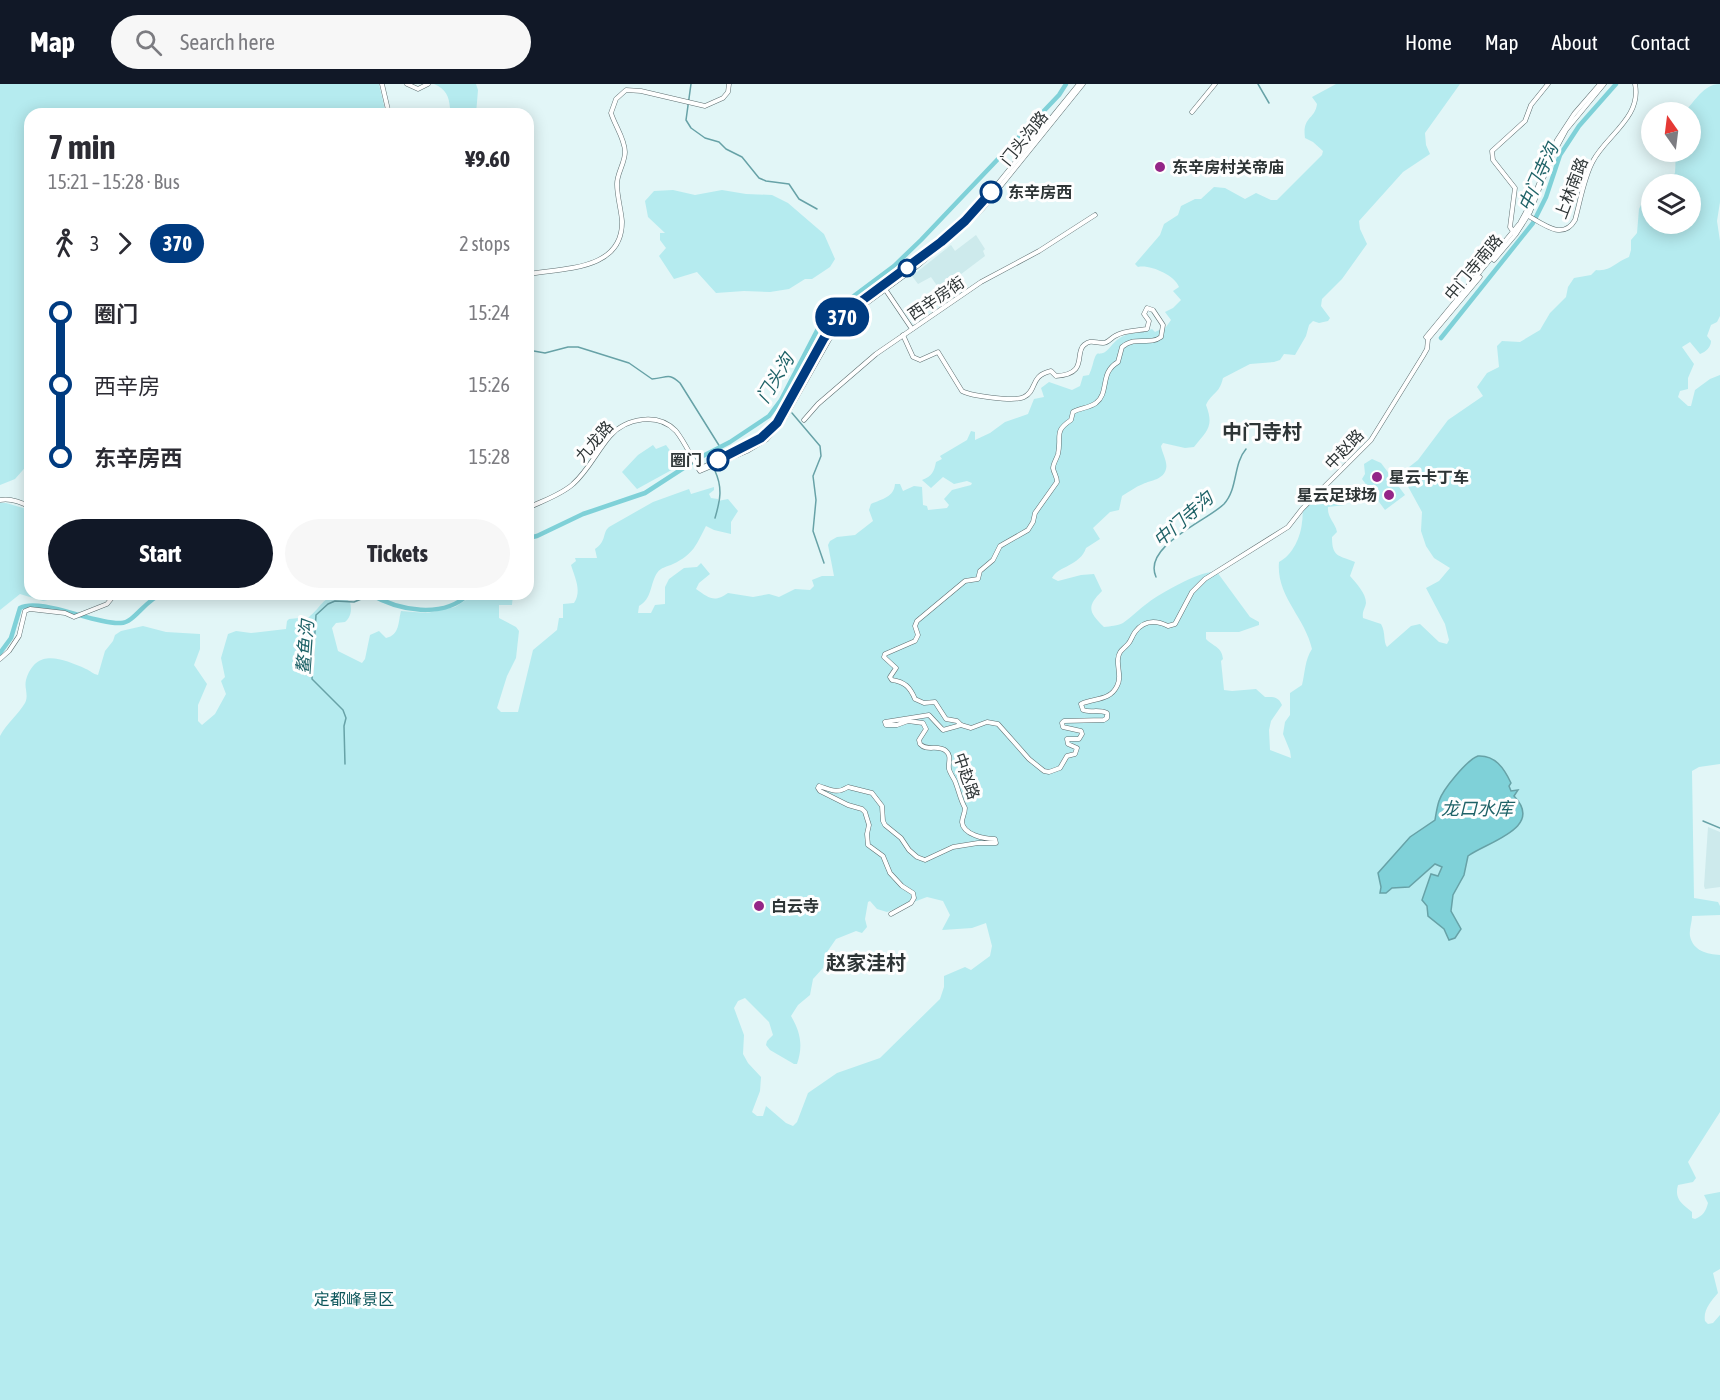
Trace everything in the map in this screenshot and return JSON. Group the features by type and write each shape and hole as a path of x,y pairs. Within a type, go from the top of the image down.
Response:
{"street":[{"path":"382,84 387,108"},
{"path":"407,84 418,89 428,84"},
{"path":"534,273 590,265 607,256 621,232 622,219 617,182 625,154 624,144 611,113 616,99 626,90 641,90 705,106 723,98 728,92 729,84"},
{"name":"门头沟路","path":"699,469 757,446 774,433 834,331 849,316 965,226 1081,84"},
{"name":"门头沟路","path":"699,469 750,444 777,423 833,326 851,308 912,265 965,221 1081,84"},
{"path":"1192,112 1215,84"},
{"path":"1515,233 1510,227 1515,188 1493,160 1492,151 1525,121 1531,105 1548,84"},
{"name":"中门寺南路","path":"1427,338 1528,216 1563,136 1602,84"},
{"name":"上林南路","path":"1528,216 1556,231 1566,230 1573,224 1592,162 1624,123 1633,102 1635,84"},
{"name":"西辛房街","path":"804,420 818,404 867,361 903,335 981,282 1039,251 1095,214"},
{"path":"885,289 912,329"},
{"path":"903,335 913,357 920,360 938,352 962,391 1007,401 1024,398 1032,390 1034,381 1047,372 1051,371 1056,376 1065,376 1072,372 1081,360 1082,346 1090,342 1106,343 1116,335 1129,330 1148,329 1149,321 1144,314 1147,308 1153,310 1163,325 1161,337 1157,340 1134,340 1122,347 1118,362 1107,370 1106,381 1099,399 1088,407 1073,412 1071,420 1061,427 1058,438 1059,447 1053,468 1058,479 1035,513 1028,530 1000,546 993,560 980,571 978,579 965,581 918,621 915,626 918,635 915,641 885,654 884,657 896,668 890,677 892,680 900,681 910,687 915,699 924,703 935,702 946,719 957,721 961,725"},
{"name":"中赵路","path":"891,914 911,903 915,898 913,893 902,886 890,873 883,856 868,845 869,825 865,812 848,805 818,788 819,786 835,792 848,788 872,793 882,806 885,825 901,838 917,857 925,860 953,847 996,843 996,839 968,832 964,827 962,819 965,808 959,798 957,785 950,771 950,757 943,749 925,748 920,744 919,740 926,729 923,723 908,721 890,726 885,722 925,715 932,717 943,730 961,725 971,728 987,722 998,724 1029,759 1044,771 1049,772 1060,768 1067,756 1077,752 1075,746 1068,744 1068,739 1079,739 1082,734 1081,731 1066,729 1062,723 1107,718 1107,713 1083,710 1081,704 1101,700 1117,687 1120,650 1128,644 1135,632 1151,621 1168,626 1175,624 1192,592 1205,579 1288,527 1302,509 1371,440 1423,356 1428,345 1427,338"},
{"name":"九龙路","path":"534,505 573,485 608,438 618,428 631,422 646,419 663,422 675,431 699,469"},
{"path":"0,500 6,499 24,503"},
{"path":"0,659 20,636 26,611 30,609 74,616 87,613 110,600"}],"shaded area":[{"path":"976,235 985,249 983,251 985,256 940,290 931,277 918,284 912,276 951,245 955,251"},
{"path":"1708,827 1720,832 1720,887 1705,889 1704,886"}],"green space":[{"path":"0,84 379,84 385,108 24,108 24,469 15,479 0,485"},
{"path":"434,84 476,84 478,90 476,108 450,108 446,93"},
{"name":"定都峰景区","path":"1336,84 1460,84 1425,133 1426,145 1430,154 1403,172 1359,221 1367,244 1342,279 1322,299 1321,306 1330,318 1328,321 1319,323 1313,321 1309,325 1306,336 1295,355 1284,354 1280,360 1274,362 1250,364 1223,378 1220,388 1206,405 1209,418 1208,428 1194,447 1185,448 1163,443 1161,446 1166,460 1164,473 1122,496 1119,510 1110,512 1093,528 1100,539 1086,548 1079,559 1052,578 1058,581 1094,574 1102,591 1093,601 1091,609 1104,627 1123,623 1146,604 1182,582 1202,574 1217,572 1250,617 1259,622 1259,625 1239,632 1206,632 1206,639 1222,655 1224,690 1256,689 1265,697 1279,700 1282,705 1271,721 1269,730 1270,750 1291,758 1283,734 1285,722 1290,715 1290,693 1302,685 1312,649 1286,596 1279,574 1279,562 1295,545 1305,508 1326,489 1347,498 1345,505 1328,507 1337,532 1332,537 1333,548 1340,556 1355,562 1350,576 1366,599 1363,618 1381,624 1387,647 1411,626 1420,624 1439,642 1447,644 1449,640 1445,624 1426,588 1439,581 1450,568 1434,558 1426,546 1421,531 1422,512 1405,481 1404,471 1418,460 1448,420 1483,396 1477,387 1487,373 1499,367 1497,346 1502,341 1520,342 1540,330 1550,313 1566,297 1568,287 1574,278 1591,275 1596,270 1609,268 1629,257 1631,240 1637,233 1641,205 1641,234 1701,234 1701,174 1674,174 1676,162 1701,162 1701,102 1693,102 1704,90 1720,84 1720,202 1717,221 1720,241 1720,316 1717,322 1711,325 1707,336 1711,343 1706,351 1700,354 1690,342 1682,347 1694,364 1688,378 1688,389 1680,391 1678,397 1691,406 1695,390 1720,375 1720,764 1699,767 1692,771 1694,898 1718,902 1720,915 1692,916 1690,933 1697,948 1706,953 1720,955 1720,1112 1688,1162 1696,1178 1693,1182 1678,1185 1677,1194 1680,1201 1692,1212 1692,1218 1695,1219 1702,1215 1708,1203 1704,1195 1720,1192 1720,1269 1713,1273 1718,1293 1708,1306 1705,1321 1708,1324 1713,1323 1720,1315 1720,1400 0,1400 0,736 25,703 26,680 36,663 50,658 59,659 98,675 105,651 115,635 121,631 143,626 166,632 200,634 200,649 194,665 207,684 198,705 198,721 202,725 215,714 226,694 221,681 225,677 221,658 228,634 236,631 251,633 286,629 289,619 309,617 326,600 347,600 350,602 350,616 345,622 336,623 332,628 338,651 362,663 370,635 379,631 386,638 394,634 398,628 401,611 427,613 455,607 466,600 512,600 512,605 499,605 499,618 519,631 516,658 507,676 497,708 501,712 518,712 533,650 557,630 559,618 563,618 563,604 574,603 576,598 577,584 571,565 576,561 575,558 597,558 595,549 601,543 609,527 653,502 689,489 691,494 714,487 709,494 711,498 718,499 718,501 728,499 738,511 731,522 731,534 706,526 690,553 657,573 649,595 639,606 638,613 651,613 655,605 665,604 665,587 669,579 684,568 697,567 701,563 710,574 699,583 696,589 715,599 728,593 753,597 769,594 779,597 795,589 810,590 814,586 812,580 822,576 834,576 828,545 830,541 837,537 855,535 873,521 869,510 871,504 890,495 895,484 900,484 903,491 914,486 922,487 923,505 927,506 928,510 947,508 949,505 944,499 952,490 972,483 967,481 954,484 943,477 931,488 922,480 932,473 936,462 942,459 940,456 967,440 971,431 975,432 975,440 1005,422 1028,414 1034,399 1044,397 1041,388 1049,382 1072,390 1080,386 1083,376 1089,375 1097,354 1105,352 1119,338 1152,329 1155,332 1166,327 1171,320 1165,312 1181,300 1173,291 1179,287 1172,278 1161,271 1138,267 1135,264 1160,235 1164,224 1178,215 1181,206 1195,199 1201,199 1214,187 1225,188 1245,199 1256,193 1271,200 1277,200 1322,155 1323,151 1305,138 1305,126 1317,104 1312,97","holes":["927,897 943,901 950,915 942,930 972,928 986,923 992,946 990,956 971,970 965,967 944,976 944,987 940,999 880,1058 837,1073 808,1093 797,1122 793,1126 766,1106 763,1116 757,1116 752,1112 760,1091 761,1077 743,1054 744,1035 734,1008 738,1001 745,998 769,1022 773,1035 766,1045 770,1050 797,1064 800,1040 791,1016 798,1005 810,995 813,979 823,968 825,955 836,939 856,931 862,933 867,927 865,919 868,902 870,901 877,909 887,912"]},
{"path":"673,190 695,195 722,190 772,195 788,203 824,234 835,259 830,267 812,279 805,279 789,289 770,292 716,293 697,272 674,279 659,256 666,248 660,240 660,233 665,233 648,217 645,201 654,191"},
{"path":"653,445 656,449 666,445 674,456 671,460 677,467 637,489 622,472 638,455"},
{"path":"1372,459 1381,463 1405,495 1385,510 1362,479 1365,474 1364,464"},
{"path":"0,503 6,503 24,508 24,595 20,594 0,610"}],"water":[{"name":"龙口水库","path":"1478,756 1494,760 1505,772 1511,783 1509,786 1511,791 1518,790 1514,796 1522,807 1523,817 1510,833 1468,856 1464,875 1453,895 1451,911 1461,929 1455,938 1449,940 1444,929 1428,916 1427,906 1422,900 1431,874 1438,876 1442,867 1435,864 1409,887 1392,888 1386,893 1380,893 1378,873 1410,837 1435,820 1439,801 1445,789 1462,769"}],"waterway":[{"path":"691,84 686,120 691,128 742,157 759,178 789,184 799,199 817,209"},
{"name":"门头沟","path":"534,537 583,514 645,493 769,416 781,400 823,319 894,266 921,240 1059,95 1066,84"},
{"path":"1258,84 1269,103"},
{"name":"中门寺沟","path":"1441,338 1533,223 1546,197 1560,155 1579,126 1616,84"},
{"path":"534,351 545,353 578,347 629,363 652,379 667,376 673,378 680,383 720,447"},
{"path":"792,413 820,446 821,456 813,476 816,500 813,531 824,563"},
{"name":"中门寺沟","path":"1156,577 1154,566 1158,555 1167,545 1224,504 1232,491 1239,462 1246,449"},
{"path":"715,471 720,494 715,518"},
{"name":"门头沟","path":"0,653 11,638 20,608 41,606 97,620 121,623 130,619 152,600"},
{"name":"鳌鱼沟","path":"345,764 344,726 346,718 343,710 312,679 316,615 335,601 359,600"},
{"name":"门头沟","path":"382,600 394,605 421,610 447,607 461,600"},
{"path":"1703,821 1720,828"}],"bus line":[{"name":"370","path":"718,460 761,438 777,423 824,338 844,314 941,242 965,221 991,192"}],"place":[{"name":"东辛房村关帝庙","path":"1160,167"},
{"name":"东辛房西","path":"991,192"},
{"name":"圈门","path":"718,460"},
{"name":"星云卡丁车","path":"1377,477"},
{"name":"星云足球场","path":"1389,495"},
{"name":"白云寺","path":"759,906"}],"district":[{"name":"中门寺村","path":"1262,431"},
{"name":"赵家洼村","path":"866,962"}]}
